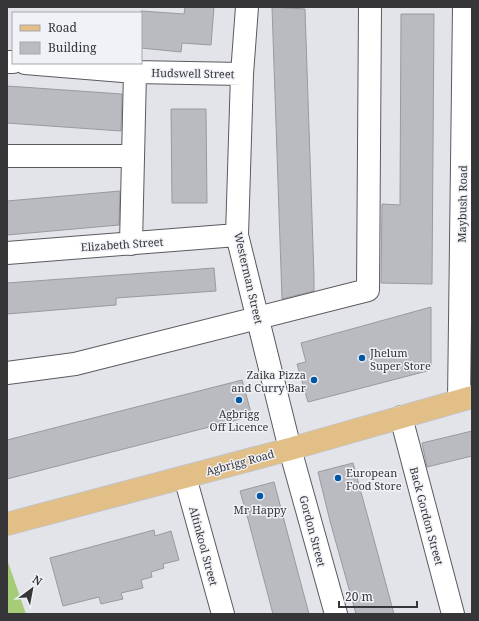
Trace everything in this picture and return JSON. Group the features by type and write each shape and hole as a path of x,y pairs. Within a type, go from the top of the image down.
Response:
{"main road":[{"name":"Agbrigg Road","path":"7,524 290,449 466,398"}],"street":[{"name":"Westerman Street","path":"247,7 242,74 237,235 290,449"},
{"path":"7,373 75,364 368,290 370,7"},
{"name":"Maybush Road","path":"464,7 466,398"},
{"name":"Hudswell Street","path":"37,64 135,72 242,74"},
{"path":"131,244 135,72"},
{"path":"7,156 133,156"},
{"name":"Elizabeth Street","path":"7,253 237,235"},
{"name":"Back Gordon Street","path":"401,417 453,614"},
{"name":"Gordon Street","path":"290,449 336,614"},
{"name":"Altinkool Street","path":"185,477 223,614"}],"green space":[{"path":"8,562 26,614 7,614"}],"building":[{"path":"185,7 214,7 211,45 182,43 181,52 142,48 141,11 184,14"},
{"path":"272,7 305,9 314,291 282,299"},
{"path":"401,14 434,14 432,284 381,283 382,204 400,205"},
{"path":"7,86 122,94 121,131 7,123"},
{"path":"171,109 206,109 207,203 172,203"},
{"path":"120,191 119,225 7,235 7,201"},
{"path":"214,268 216,291 116,298 116,305 7,314 7,283"},
{"path":"431,307 431,370 308,402 297,364 306,362 301,343"},
{"path":"242,380 252,416 7,479 7,440"},
{"path":"472,431 472,456 427,467 422,443"},
{"path":"353,463 394,614 356,614 330,521 318,472"},
{"path":"274,482 309,614 273,614 240,491"},
{"path":"154,530 155,536 171,531 179,560 163,564 164,568 151,572 152,577 141,580 143,588 121,593 123,599 101,604 99,597 63,606 50,558"}],"place":[{"name":"Jhelum Super Store","path":"362,358"},
{"name":"Zaika Pizza and Curry Bar","path":"314,380"},
{"name":"Agbrigg Off Licence","path":"239,400"},
{"name":"European Food Store","path":"338,478"},
{"name":"Mr Happy","path":"260,496"}]}
